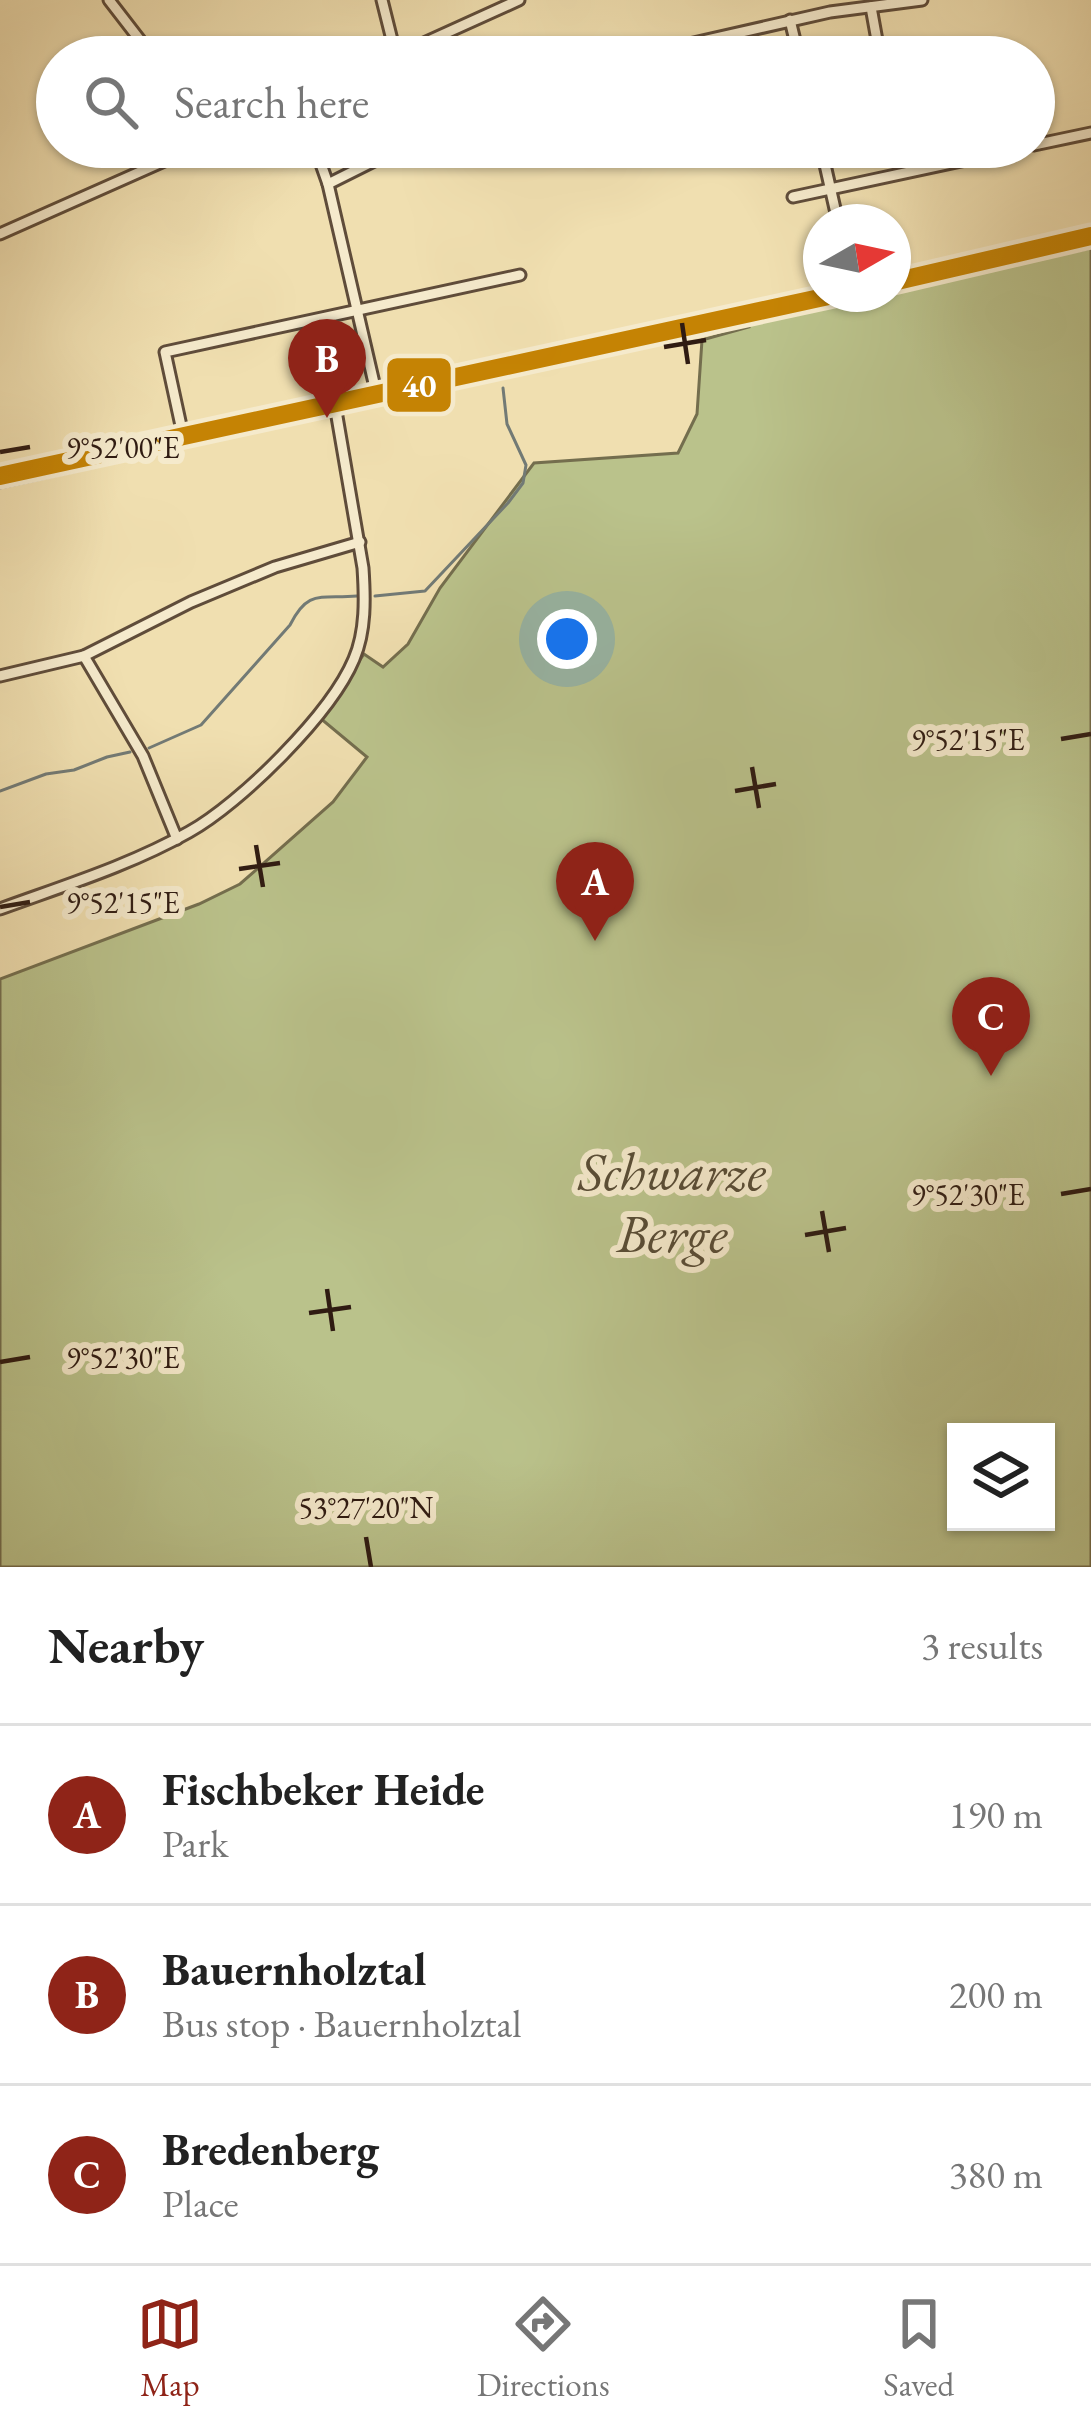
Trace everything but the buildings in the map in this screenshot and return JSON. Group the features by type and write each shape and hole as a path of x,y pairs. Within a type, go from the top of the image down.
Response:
{"street":[{"path":"109,0 138,36"},
{"path":"382,0 390,36"},
{"path":"439,36 519,0"},
{"path":"722,36 829,6 871,7 922,0"},
{"path":"871,7 876,36"},
{"path":"790,20 794,36"},
{"path":"1055,141 1091,133"},
{"path":"0,234 149,168"},
{"path":"323,168 377,396"},
{"path":"328,184 360,168"},
{"path":"826,168 834,204"},
{"path":"793,197 928,168"},
{"path":"911,278 1091,236"},
{"path":"183,435 165,352 520,275"},
{"path":"0,476 803,302"},
{"path":"0,909 177,839 224,809 308,725 347,671 360,640 364,593 360,542 335,405"},
{"path":"0,676 84,656 191,602 360,542"},
{"path":"84,656 135,741 177,839"}],"green space":[{"name":"Schwarze Berge","path":"1091,241 1091,1567 0,1567 0,979 240,884 333,802 367,757 320,718 364,654 383,667 408,644 440,588 534,463 678,453 697,414 702,340 749,327 748,319 803,306 803,312 911,312 911,281"}],"waterway":[{"path":"911,286 1091,248"},
{"path":"750,322 803,310"},
{"path":"353,409 706,332"},
{"path":"375,596 425,591 523,483 526,465 507,424 503,388"},
{"path":"0,488 314,418"},
{"path":"149,748 201,725 309,601 357,596"},
{"path":"0,791 130,752"}],"transit line":[{"name":"40","path":"911,278 1091,236"},
{"name":"40","path":"0,476 803,302"}],"place":[{"name":"Bauernholztal","path":"327,418"},
{"name":"Fischbeker Heide","path":"595,941"},
{"name":"Bredenberg","path":"991,1076"}]}
